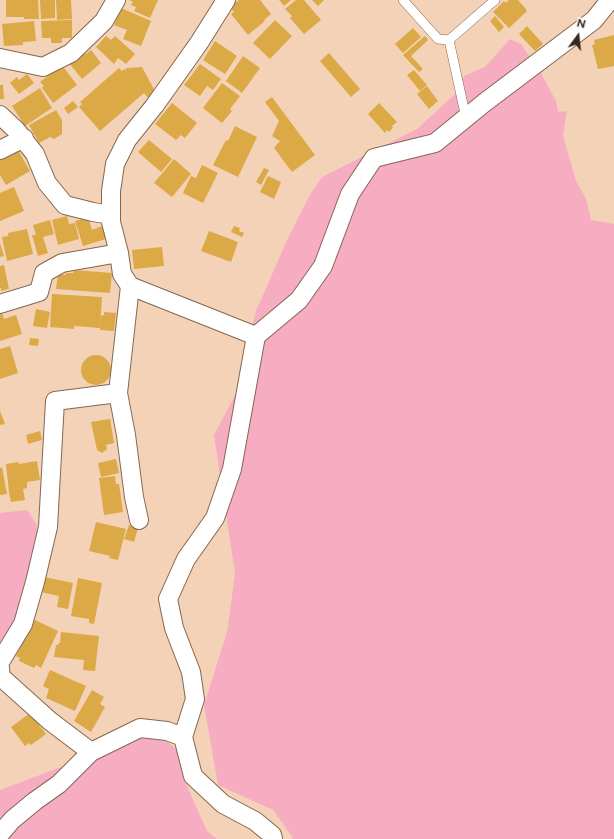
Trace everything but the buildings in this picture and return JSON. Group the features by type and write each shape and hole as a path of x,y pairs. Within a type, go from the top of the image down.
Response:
{"street":[{"path":"0,58 43,67 71,53 104,21 116,0"},
{"path":"226,0 155,106 127,140 115,164 111,190 111,222 119,253 122,274 130,286 256,336"},
{"path":"273,839 272,836 255,821 224,804 192,776 183,737 195,699 191,672 174,628 168,599 186,559 215,518 232,469 256,336 300,300 323,266 350,194 374,158 435,144 490,98 594,20 610,0"},
{"path":"0,115 24,138 36,154 47,183 65,205 111,215"},
{"path":"0,150 24,138"},
{"path":"0,304 39,292 44,273 62,263 119,253"},
{"path":"130,286 118,394 139,520"},
{"path":"0,662 22,624 35,582 48,527 54,401 118,394"},
{"path":"0,668 1,677 50,721 91,752"},
{"path":"0,834 12,820 59,784 91,752 140,728 167,731 183,737"}],"lane":[{"path":"403,0 438,39 449,40 495,0"},
{"path":"449,40 466,118"}],"shaded area":[{"path":"510,39 521,44 541,73 556,101 558,112 567,111 563,135 576,181 586,199 591,220 614,224 614,839 291,839 293,838 273,810 218,785 204,705 227,632 235,574 214,435 241,384 248,342 256,311 287,240 311,193 322,177 417,129 454,95 464,76 485,67"},
{"path":"27,510 37,525 36,556 20,614 0,650 0,513"},
{"path":"133,733 165,739 182,755 184,779 207,831 217,839 0,839 0,790 77,761"}]}
